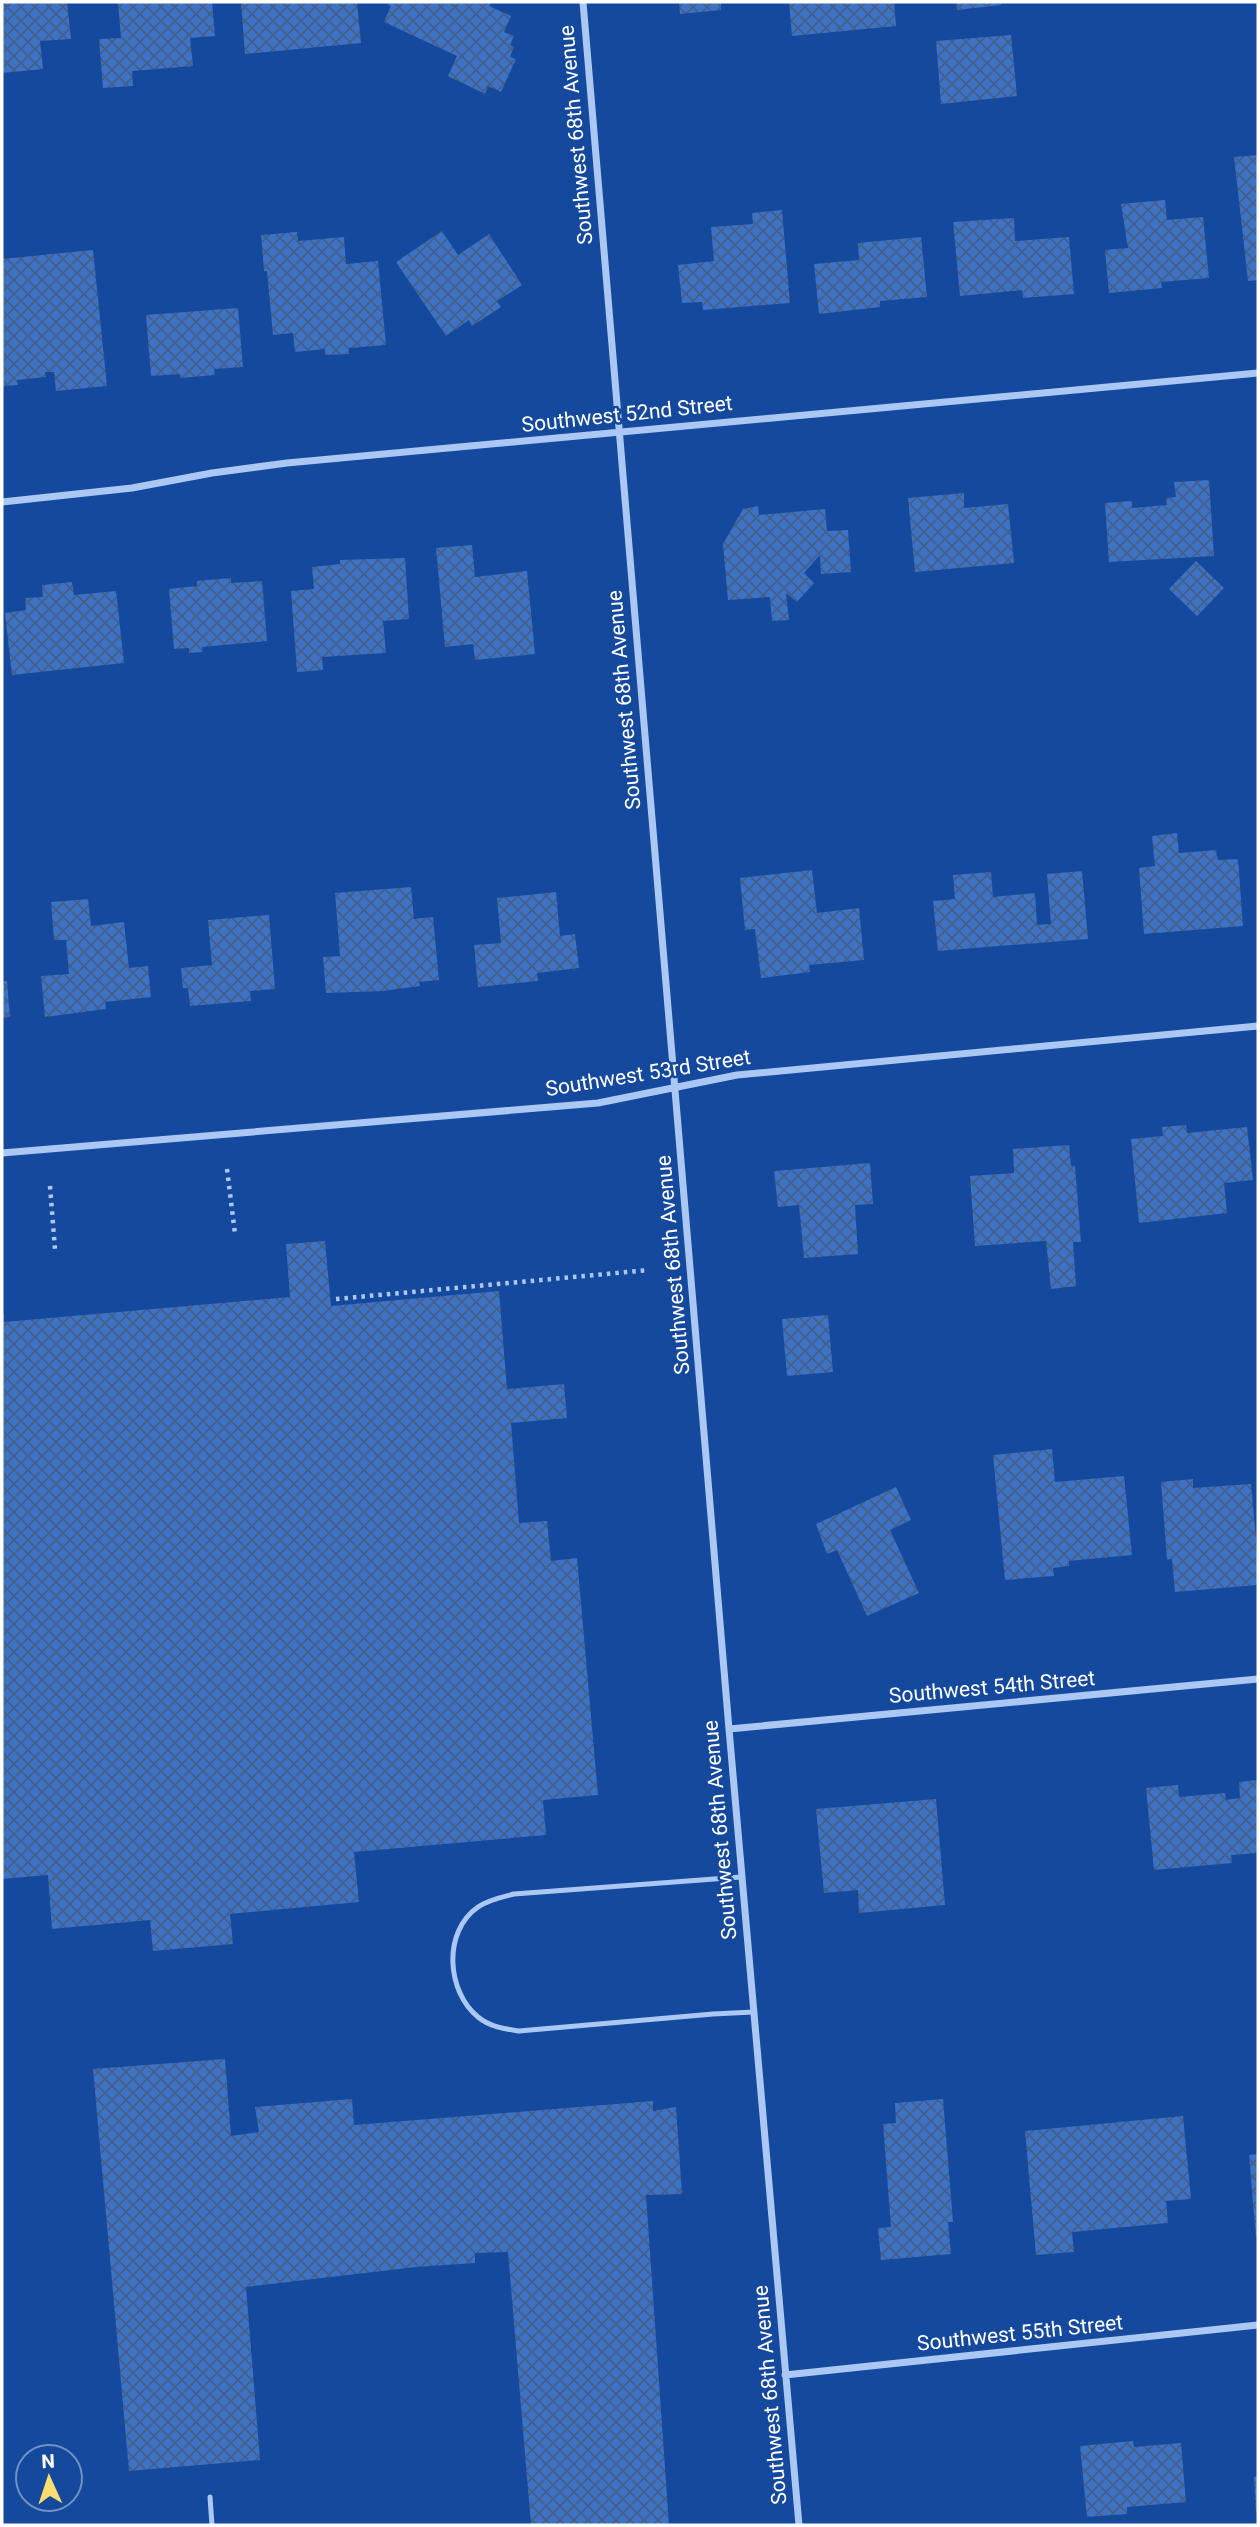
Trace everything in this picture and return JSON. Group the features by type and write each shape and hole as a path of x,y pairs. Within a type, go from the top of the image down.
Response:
{"street":[{"name":"Southwest 68th Avenue","path":"583,2 741,1877 799,2525"},
{"name":"Southwest 52nd Street","path":"2,502 132,488 263,465 1258,373"},
{"name":"Southwest 53rd Street","path":"2,1153 598,1103 737,1075 1258,1026"},
{"name":"Southwest 54th Street","path":"729,1729 1258,1679"},
{"name":"Southwest 55th Street","path":"785,2375 1258,2325"}],"lane":[{"path":"741,1877 514,1894 495,1899 477,1907 464,1922 456,1938 452,1959 456,1983 466,2005 480,2019 501,2029 519,2031 754,2012"},
{"path":"210,2497 212,2525"}],"path":[{"path":"227,1169 234,1234"},
{"path":"50,1186 55,1249"},
{"path":"336,1299 649,1270"}],"building":[{"path":"2,2 67,2 71,39 40,41 43,69 2,73"},
{"path":"118,2 212,2 215,36 190,38 193,66 132,71 133,86 103,88 99,39 121,38"},
{"path":"241,2 357,2 361,43 245,54"},
{"path":"389,2 492,2 489,6 511,16 504,32 514,36 510,45 514,47 510,57 516,59 501,92 488,86 485,94 448,76 457,56 384,22 391,6 388,5"},
{"path":"679,2 721,2 721,10 680,14"},
{"path":"789,2 894,2 896,26 792,36"},
{"path":"956,2 1000,2 1001,5 957,10"},
{"path":"1011,35 1017,96 941,104 936,41"},
{"path":"1258,155 1258,280 1248,281 1234,157"},
{"path":"1165,200 1167,220 1203,217 1209,278 1161,282 1162,288 1109,293 1105,250 1128,248 1121,204"},
{"path":"782,210 790,303 703,310 702,302 682,303 678,265 714,261 711,227 753,224 752,213"},
{"path":"1014,218 1015,241 1069,237 1074,294 1023,298 1022,290 960,296 953,222"},
{"path":"442,231 458,255 489,234 522,285 497,301 501,307 472,326 469,320 446,336 396,262"},
{"path":"297,232 298,241 344,237 346,264 378,261 386,345 349,348 349,354 325,355 325,349 295,352 293,333 273,335 261,235"},
{"path":"921,237 927,297 880,301 880,307 819,314 814,264 859,260 858,243"},
{"path":"93,250 107,386 56,391 54,372 45,372 46,377 17,380 18,385 2,386 2,259"},
{"path":"238,308 243,367 214,369 215,375 180,378 180,374 151,376 146,315"},
{"path":"1209,480 1214,556 1109,562 1105,503 1132,501 1132,508 1167,505 1166,498 1176,497 1174,482"},
{"path":"964,493 964,508 1008,504 1014,563 915,572 908,498"},
{"path":"758,506 759,515 825,509 827,531 848,530 851,572 821,574 820,555 804,573 814,583 797,602 786,593 789,620 772,621 770,597 728,600 723,544 743,509"},
{"path":"472,545 475,577 527,571 535,654 475,660 473,644 445,647 436,548"},
{"path":"405,558 409,619 383,621 386,653 322,657 323,670 297,672 291,591 314,589 312,567 340,564 340,560"},
{"path":"1196,561 1224,588 1197,616 1169,589"},
{"path":"231,578 231,583 262,581 267,641 202,647 203,652 189,653 189,648 174,649 169,589 197,586 197,581"},
{"path":"72,582 74,595 116,591 124,663 12,675 5,613 26,610 25,598 43,597 42,585"},
{"path":"1177,833 1179,853 1216,850 1218,860 1238,859 1243,926 1144,934 1139,868 1155,866 1152,836"},
{"path":"812,870 817,913 859,908 864,960 809,965 810,972 761,978 755,929 745,930 740,878"},
{"path":"1082,871 1088,939 938,951 933,901 955,899 953,875 991,872 993,897 1035,893 1037,925 1051,924 1047,874"},
{"path":"411,887 414,919 433,917 439,980 419,982 420,986 383,991 326,993 323,957 340,956 335,893"},
{"path":"556,892 560,936 575,934 579,968 537,973 538,981 478,987 474,945 501,943 497,898"},
{"path":"88,899 91,926 124,922 129,968 148,966 151,997 105,1002 106,1009 45,1017 41,976 69,974 66,940 54,940 51,902"},
{"path":"269,915 275,989 250,991 251,1001 190,1006 188,988 183,988 181,968 212,965 208,920"},
{"path":"2,981 7,981 10,1017 2,1018"},
{"path":"1186,1125 1187,1133 1247,1127 1253,1180 1224,1183 1227,1213 1139,1223 1131,1139 1163,1136 1162,1127"},
{"path":"1069,1145 1071,1166 1075,1166 1081,1242 1073,1242 1076,1286 1051,1289 1046,1241 975,1246 970,1176 1014,1173 1013,1149"},
{"path":"870,1163 873,1204 855,1205 858,1254 804,1258 799,1205 778,1207 774,1171"},
{"path":"325,1241 331,1306 499,1291 507,1389 564,1384 567,1418 511,1423 519,1523 547,1521 551,1561 577,1558 598,1795 543,1800 546,1835 354,1852 359,1902 230,1914 233,1944 153,1951 150,1920 52,1929 48,1875 2,1879 2,1314 4,1322 290,1297 286,1244"},
{"path":"828,1315 833,1372 787,1376 782,1319"},
{"path":"1052,1449 1055,1482 1124,1476 1132,1555 1069,1561 1069,1566 1053,1568 1054,1576 1005,1580 993,1455"},
{"path":"1193,1479 1193,1488 1251,1484 1258,1585 1175,1592 1172,1559 1167,1560 1161,1482"},
{"path":"896,1487 911,1520 890,1530 919,1593 867,1616 837,1550 827,1554 816,1524"},
{"path":"1258,1780 1258,1853 1231,1855 1232,1863 1154,1870 1146,1788 1178,1785 1179,1797 1225,1793 1226,1800 1240,1798 1239,1782"},
{"path":"936,1799 945,1905 859,1913 858,1890 824,1893 816,1809"},
{"path":"225,2059 231,2136 259,2132 255,2107 352,2099 354,2125 653,2101 653,2111 676,2107 682,2194 646,2195 669,2525 531,2525 508,2252 475,2253 475,2263 416,2267 246,2287 260,2460 129,2471 93,2069"},
{"path":"943,2099 953,2222 948,2222 951,2254 881,2260 878,2228 891,2227 883,2124 896,2123 895,2103"},
{"path":"1183,2116 1191,2199 1166,2201 1168,2223 1072,2232 1074,2252 1036,2255 1025,2131"},
{"path":"1258,2154 1258,2237 1256,2238 1249,2155"},
{"path":"1133,2441 1134,2447 1181,2443 1186,2502 1127,2507 1127,2514 1087,2517 1080,2446"},
{"path":"1258,2476 1258,2513 1256,2513 1254,2477"}]}
